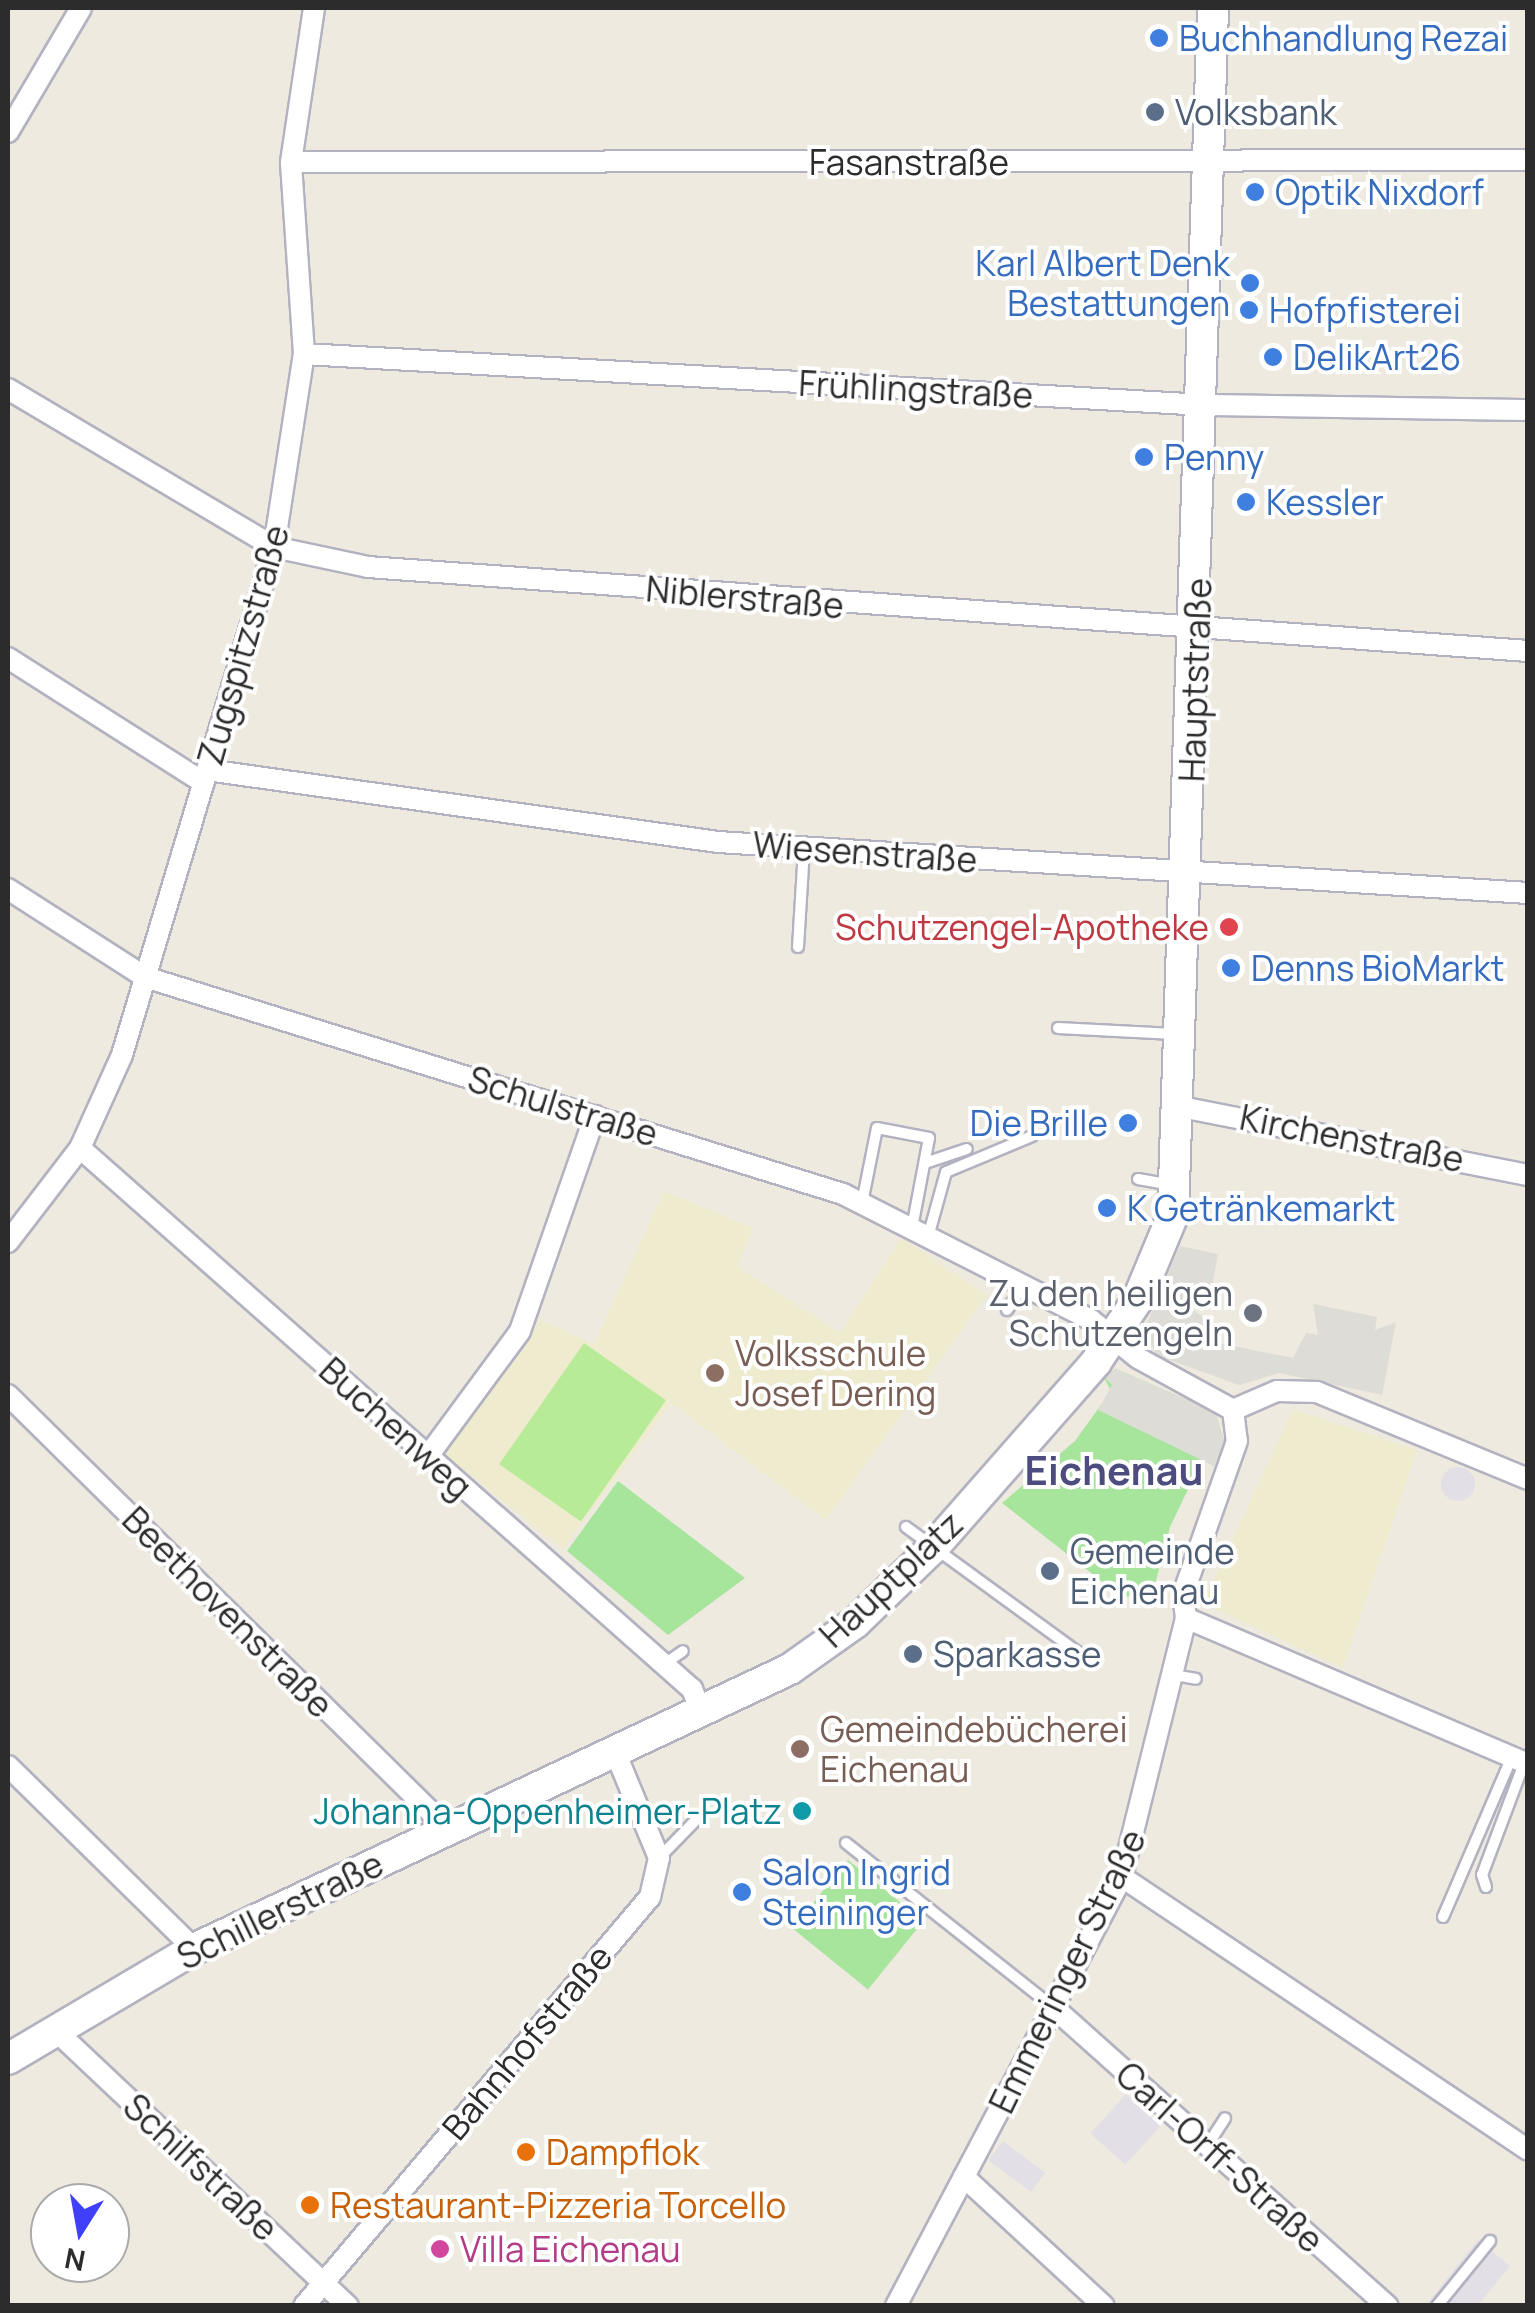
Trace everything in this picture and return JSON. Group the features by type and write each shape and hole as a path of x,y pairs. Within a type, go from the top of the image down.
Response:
{"main road":[{"name":"Hauptstraße","path":"1114,1338 1160,1253 1174,1186 1188,873 1179,794 1196,633 1206,405 1213,8"},
{"name":"Hauptplatz","path":"615,1752 702,1714 855,1623 932,1549 1114,1338"},
{"name":"Schillerstraße","path":"8,2059 194,1948 615,1752"}],"street":[{"path":"8,132 81,8"},
{"name":"Zugspitzstraße","path":"8,1242 80,1148 145,976 274,547 304,354 304,244 291,162 314,8"},
{"name":"Fasanstraße","path":"291,162 1528,160"},
{"name":"Frühlingstraße","path":"304,354 1206,405 1528,410"},
{"name":"Niblerstraße","path":"8,389 274,547 368,567 1196,633 1528,651"},
{"name":"Wiesenstraße","path":"8,658 205,777 804,848 1188,873 1310,890 1528,893"},
{"name":"Schulstraße","path":"8,888 145,976 862,1203 1024,1285 1114,1338"},
{"name":"Kirchenstraße","path":"1176,1106 1528,1175"},
{"path":"428,1456 520,1331 595,1116"},
{"name":"Buchenweg","path":"80,1148 692,1689 702,1714"},
{"path":"1114,1338 1233,1410 1278,1392 1318,1392 1528,1479"},
{"name":"Beethovenstraße","path":"8,1395 450,1830"},
{"name":"Emmeringer Straße","path":"896,2306 1122,1877 1174,1675 1186,1618 1182,1594 1205,1511 1237,1441 1233,1410"},
{"path":"1186,1618 1521,1762"},
{"path":"615,1752 659,1858"},
{"path":"8,1766 194,1948"},
{"name":"Bahnhofstraße","path":"304,2306 650,1898 659,1858"},
{"path":"1122,1877 1528,2150"},
{"name":"Carl-Orff-Straße","path":"1053,2007 1388,2306"},
{"name":"Schilfstraße","path":"54,2029 348,2306"},
{"path":"964,2177 1104,2306"}],"lane":[{"path":"798,947 804,848"},
{"path":"1058,1028 1180,1034"},
{"path":"862,1203 878,1128 930,1138 920,1233"},
{"path":"920,1233 946,1172 1032,1136"},
{"path":"925,1163 967,1149"},
{"path":"1138,1179 1174,1186"},
{"path":"1006,1310 1024,1285"},
{"path":"906,1527 1084,1657"},
{"path":"663,1665 683,1651"},
{"path":"1174,1675 1196,1679"},
{"path":"1486,1887 1482,1874 1521,1762"},
{"path":"1443,1917 1521,1762"},
{"path":"659,1858 696,1820"},
{"path":"846,1843 1053,2007"},
{"path":"1207,2146 1225,2118"},
{"path":"1437,2306 1490,2241"}],"shaded area":[{"name":"Volksschule Josef Dering","path":"664,1191 753,1228 737,1266 840,1333 901,1238 987,1295 826,1520 671,1403 563,1549 441,1452 541,1320 594,1344"},
{"path":"1180,1246 1218,1254 1211,1292 1193,1296 1190,1308 1207,1320 1204,1340 1293,1358 1306,1333 1318,1335 1313,1304 1377,1317 1375,1330 1396,1322 1382,1395 1279,1373 1239,1385 1156,1355 1144,1330"},
{"path":"1116,1369 1215,1412 1224,1441 1214,1466 1098,1410 1112,1385 1103,1376"},
{"path":"1293,1409 1417,1450 1343,1668 1213,1608 1206,1596"},
{"path":"1458,1467 1470,1472 1475,1484 1470,1496 1458,1501 1446,1496 1441,1484 1446,1472"},
{"path":"1126,2094 1161,2125 1125,2165 1091,2133"},
{"path":"1003,2141 1045,2173 1031,2192 989,2160"},
{"path":"1478,2240 1510,2266 1478,2305 1425,2306"}],"green space":[{"path":"584,1343 666,1400 581,1522 499,1464"},
{"path":"1116,1369 1215,1412 1224,1441 1214,1466 1202,1460 1170,1527 1154,1588 1123,1598 1002,1503 1075,1441 1111,1391 1103,1376"},
{"path":"618,1481 745,1578 668,1635 567,1551"},
{"path":"848,1860 923,1921 868,1989 793,1928"}],"place":[{"name":"Buchhandlung Rezai","path":"1159,38"},
{"name":"Volksbank","path":"1155,112"},
{"name":"Optik Nixdorf","path":"1255,192"},
{"name":"Karl Albert Denk Bestattungen","path":"1250,283"},
{"name":"Hofpfisterei","path":"1249,310"},
{"name":"DelikArt26","path":"1273,357"},
{"name":"Penny","path":"1144,457"},
{"name":"Kessler","path":"1246,502"},
{"name":"Schutzengel-Apotheke","path":"1229,927"},
{"name":"Denns BioMarkt","path":"1231,968"},
{"name":"Die Brille","path":"1128,1123"},
{"name":"K Getränkemarkt","path":"1107,1208"},
{"name":"Zu den heiligen Schutzengeln","path":"1253,1313"},
{"name":"Volksschule Josef Dering","path":"715,1373"},
{"name":"Gemeinde Eichenau","path":"1050,1571"},
{"name":"Sparkasse","path":"913,1654"},
{"name":"Gemeindebücherei Eichenau","path":"800,1749"},
{"name":"Johanna-Oppenheimer-Platz","path":"802,1811"},
{"name":"Salon Ingrid Steininger","path":"742,1892"},
{"name":"Dampflok","path":"526,2152"},
{"name":"Restaurant-Pizzeria Torcello","path":"310,2205"},
{"name":"Villa Eichenau","path":"440,2249"}],"district":[{"name":"Eichenau","path":"1114,1470"}]}
